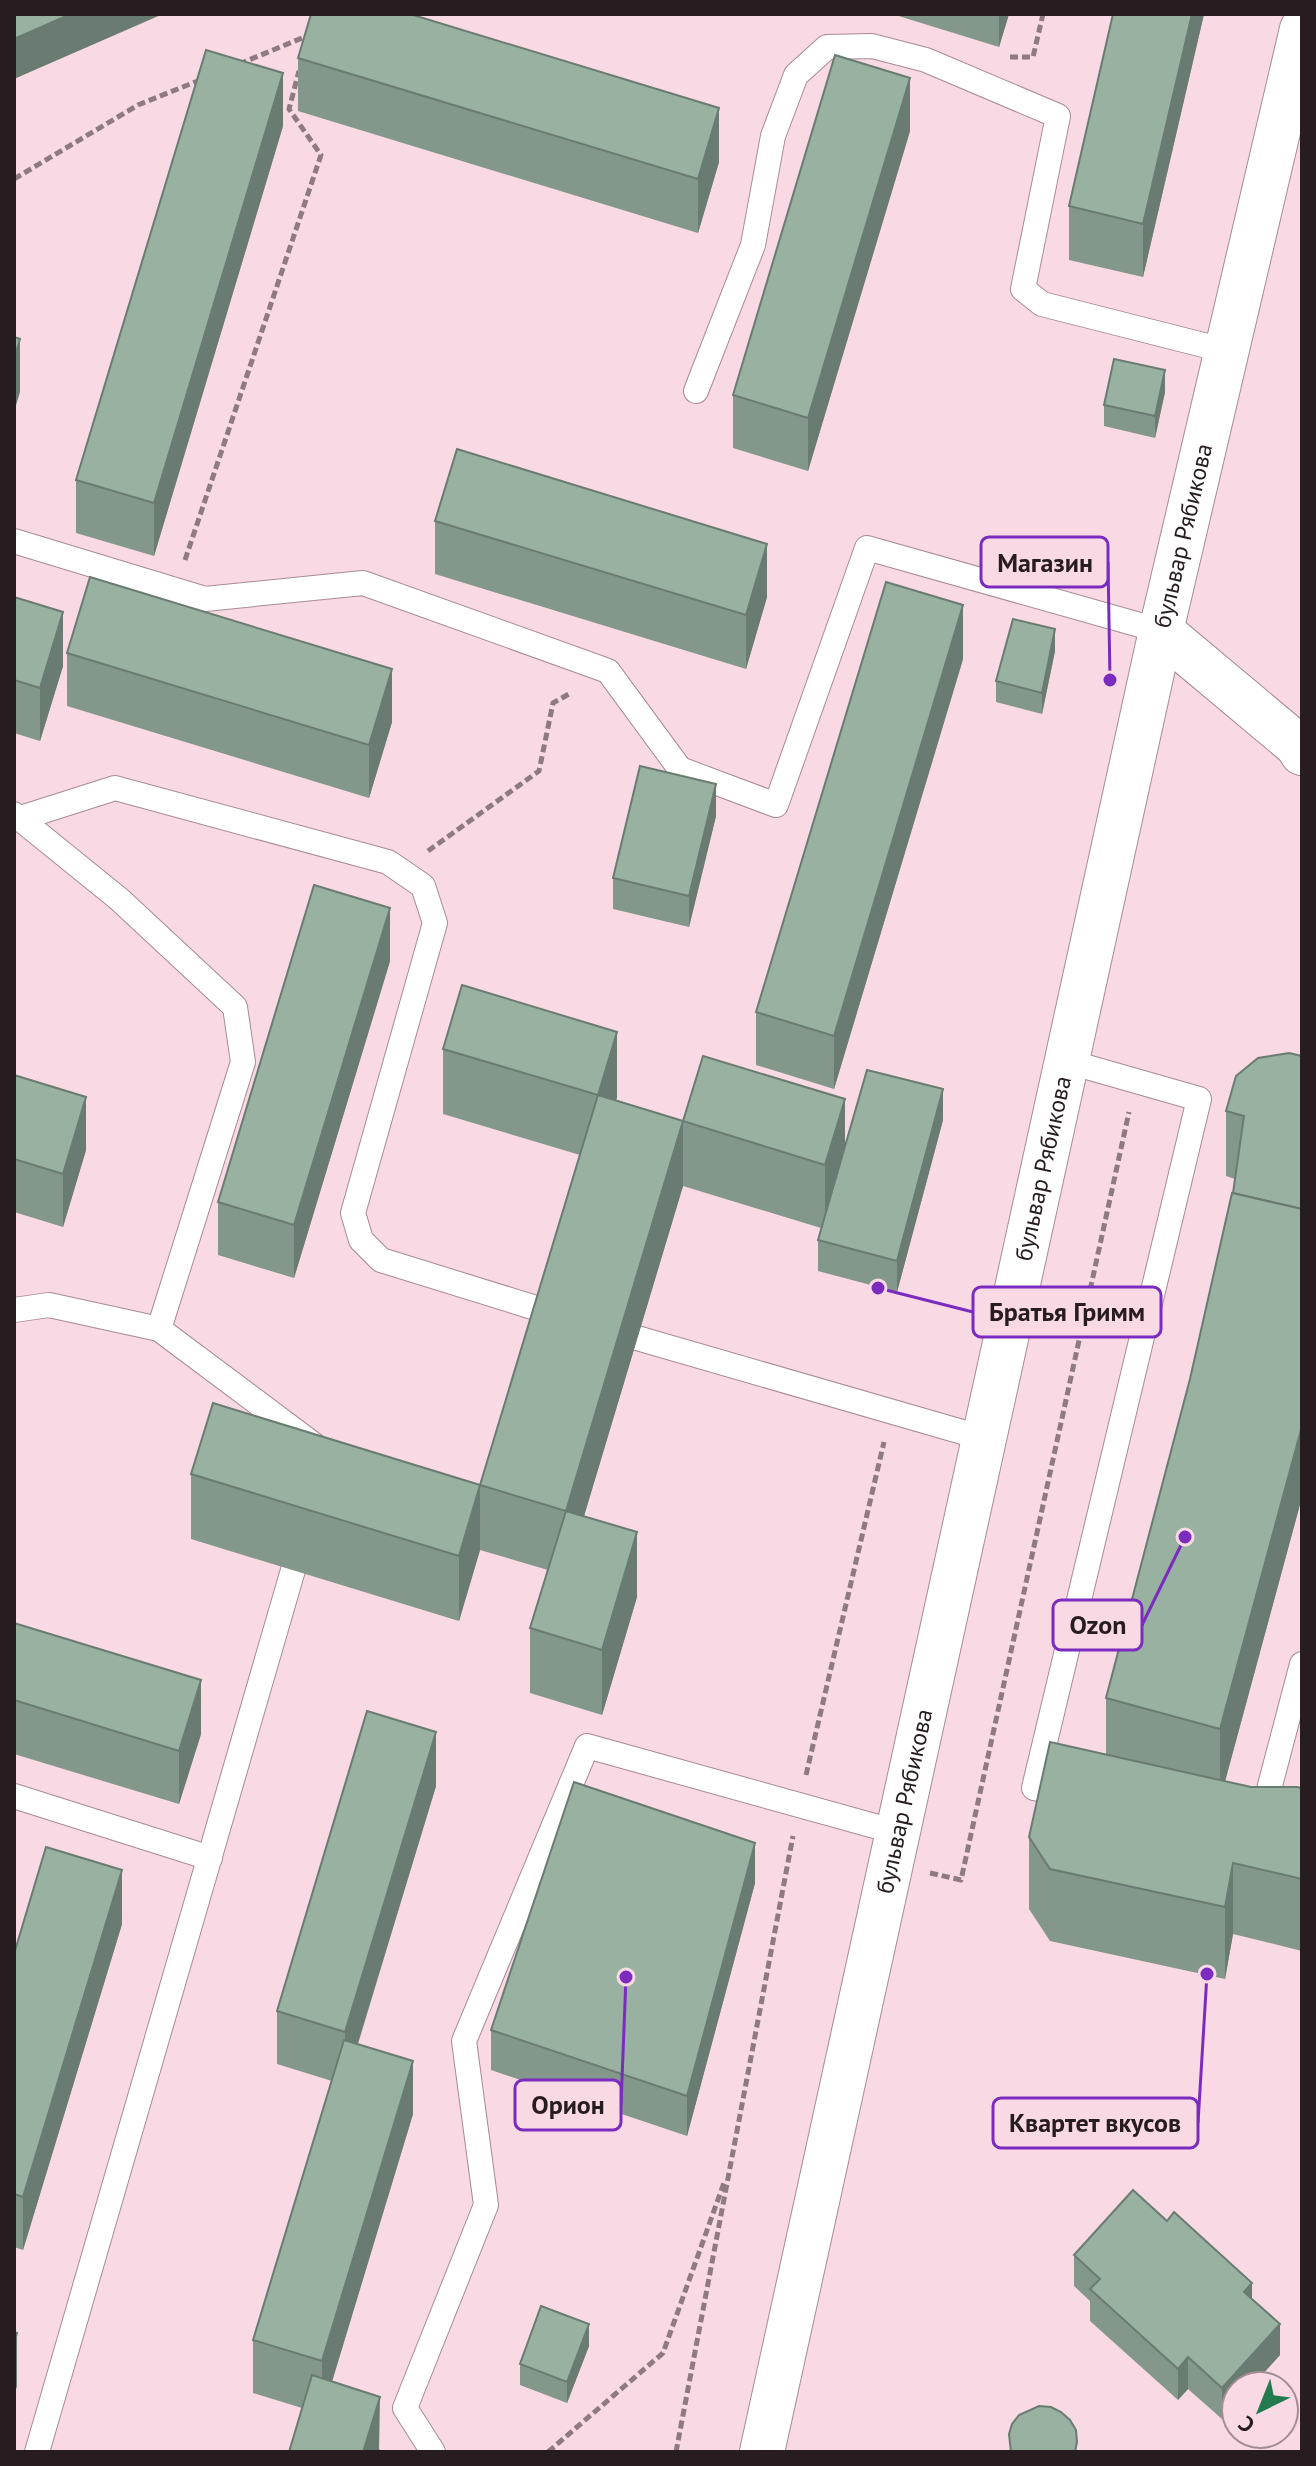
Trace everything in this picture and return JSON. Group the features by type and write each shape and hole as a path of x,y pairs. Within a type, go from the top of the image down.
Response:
{"street":[{"name":"бульвар Рябикова","path":"762,2452 1161,631 1302,29"},
{"path":"1161,631 1300,748"}],"lane":[{"path":"696,391 753,245 773,136 796,75 827,47 872,46 926,60 1058,116 1023,289 1042,304 1227,351"},
{"path":"14,541 205,599 363,583 608,671 680,769 776,805 867,548 1161,631"},
{"path":"17,816 115,788 388,862 423,886 435,923 353,1213 361,1240 381,1260 552,1313"},
{"path":"17,816 119,899 235,1007 243,1062 159,1329"},
{"path":"1066,1061 1199,1099 1034,1788 1095,1801"},
{"path":"14,1310 49,1305 159,1329 328,1455 324,1469"},
{"path":"637,1338 983,1438"},
{"path":"37,2452 293,1570"},
{"path":"1288,1822 1254,1818 1302,1664"},
{"path":"433,2452 405,2408 486,2205 464,2041 587,1746 896,1832"},
{"path":"14,1796 210,1858"}],"path":[{"path":"974,81 988,57 1033,57 1043,14"},
{"path":"225,70 308,35 304,50"},
{"path":"174,590 321,155 289,109 300,65"},
{"path":"14,179 138,105 212,75"},
{"path":"401,871 539,771 553,703 608,671"},
{"path":"925,1872 961,1880 1130,1107"},
{"path":"676,2452 799,1805 891,1411"},
{"path":"548,2452 663,2353 730,2165"}],"building":[{"path":"14,14 71,14 14,39"},
{"path":"311,14 410,14 719,108 698,179 298,58"},
{"path":"1113,14 1192,14 1143,224 1069,206"},
{"path":"206,50 283,73 154,503 76,480"},
{"path":"835,55 910,78 808,418 733,395"},
{"path":"14,337 20,339 14,359"},
{"path":"1114,359 1165,370 1155,416 1104,405"},
{"path":"457,449 767,544 746,615 435,521"},
{"path":"90,577 392,669 369,745 67,653"},
{"path":"886,582 963,605 834,1036 756,1012"},
{"path":"14,597 63,612 40,688 14,680"},
{"path":"1013,619 1055,629 1042,693 996,681"},
{"path":"640,766 716,784 689,896 613,878"},
{"path":"314,885 390,908 294,1225 218,1202"},
{"path":"462,985 617,1032 598,1095 443,1049"},
{"path":"1289,1053 1302,1056 1302,1209 1233,1193 1244,1116 1226,1111 1236,1076 1258,1058"},
{"path":"703,1056 845,1099 825,1165 683,1121"},
{"path":"867,1070 943,1089 897,1261 818,1240"},
{"path":"14,1075 86,1097 63,1174 14,1159"},
{"path":"598,1095 683,1121 566,1511 480,1485"},
{"path":"1232,1193 1302,1209 1302,1426 1220,1729 1106,1698 1190,1379"},
{"path":"213,1403 480,1485 459,1556 191,1474"},
{"path":"566,1511 637,1532 602,1650 530,1628"},
{"path":"14,1623 201,1680 179,1751 14,1700"},
{"path":"367,1711 436,1732 345,2032 277,2011"},
{"path":"1050,1742 1251,1787 1302,1788 1302,1879 1233,1863 1225,1907 1050,1869 1029,1837"},
{"path":"574,1782 755,1843 687,2096 491,2030"},
{"path":"46,1847 122,1870 23,2197 14,2194 14,1954"},
{"path":"344,2040 413,2061 322,2361 253,2340"},
{"path":"1133,2190 1167,2221 1174,2212 1252,2283 1244,2292 1280,2324 1238,2370 1220,2370 1220,2386 1188,2357 1178,2369 1090,2289 1100,2279 1074,2255"},
{"path":"541,2306 589,2324 567,2382 520,2364"},
{"path":"312,2375 380,2397 363,2452 289,2452"},
{"path":"1039,2406 1051,2407 1070,2420 1076,2430 1075,2452 1011,2452 1009,2434 1012,2424 1019,2415"}],"place":[{"name":"Магазин","path":"1110,680"},
{"name":"Братья Гримм","path":"878,1288"},
{"name":"Ozon","path":"1185,1537"},
{"name":"Квартет вкусов","path":"1207,1974"},
{"name":"Орион","path":"626,1977"}]}
